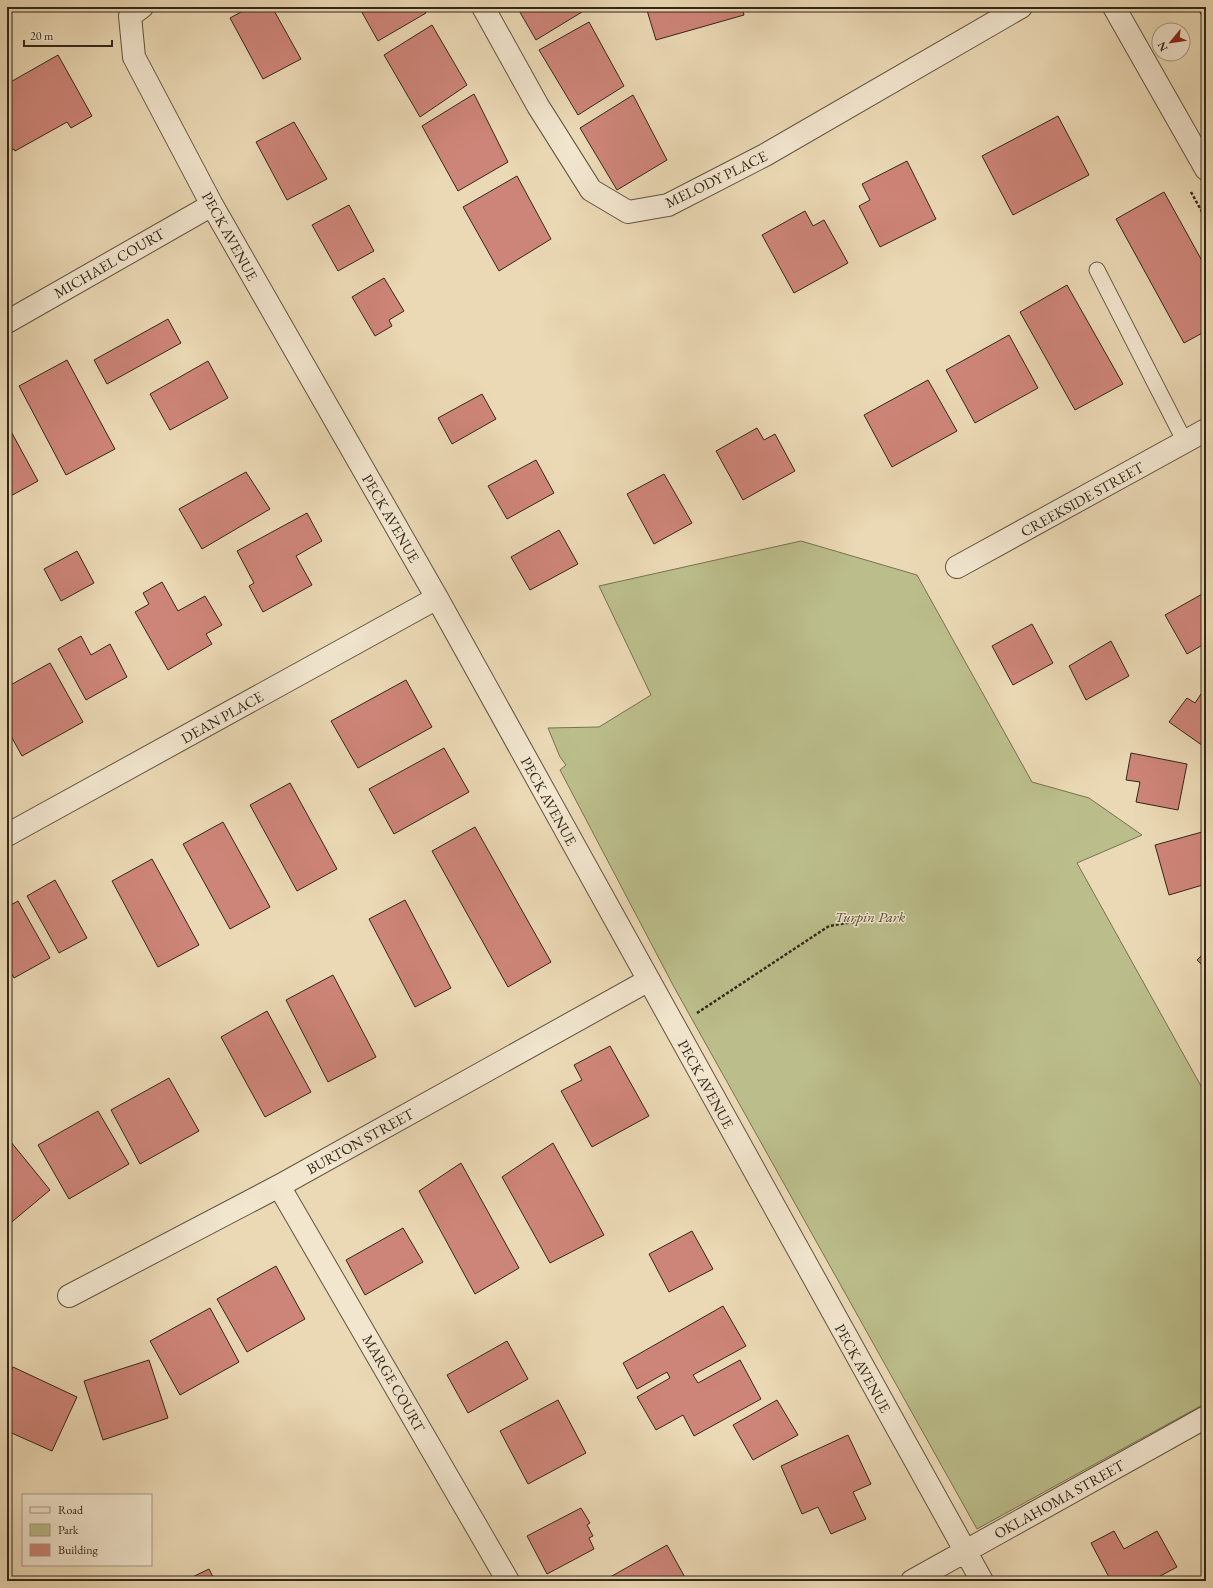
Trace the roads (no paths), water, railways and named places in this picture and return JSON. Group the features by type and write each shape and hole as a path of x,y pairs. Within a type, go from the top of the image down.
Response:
{"street":[{"name":"MELODY PLACE","path":"483,7 538,106 591,190 628,212 668,205 758,159 1021,7"},
{"path":"1114,7 1206,169"},
{"name":"PECK AVENUE","path":"136,12 134,57 212,205 437,598 982,1581"},
{"name":"MICHAEL COURT","path":"7,322 212,205"},
{"name":"CREEKSIDE STREET","path":"957,567 1206,430"},
{"name":"DEAN PLACE","path":"7,835 437,598"},
{"name":"BURTON STREET","path":"69,1296 279,1186 649,980"},
{"name":"MARGE COURT","path":"279,1186 508,1581"},
{"name":"OKLAHOMA STREET","path":"912,1581 1206,1417"}],"lane":[{"path":"1096,270 1185,442"}],"park label":[{"name":"Turpin Park","path":"870,916"}]}
